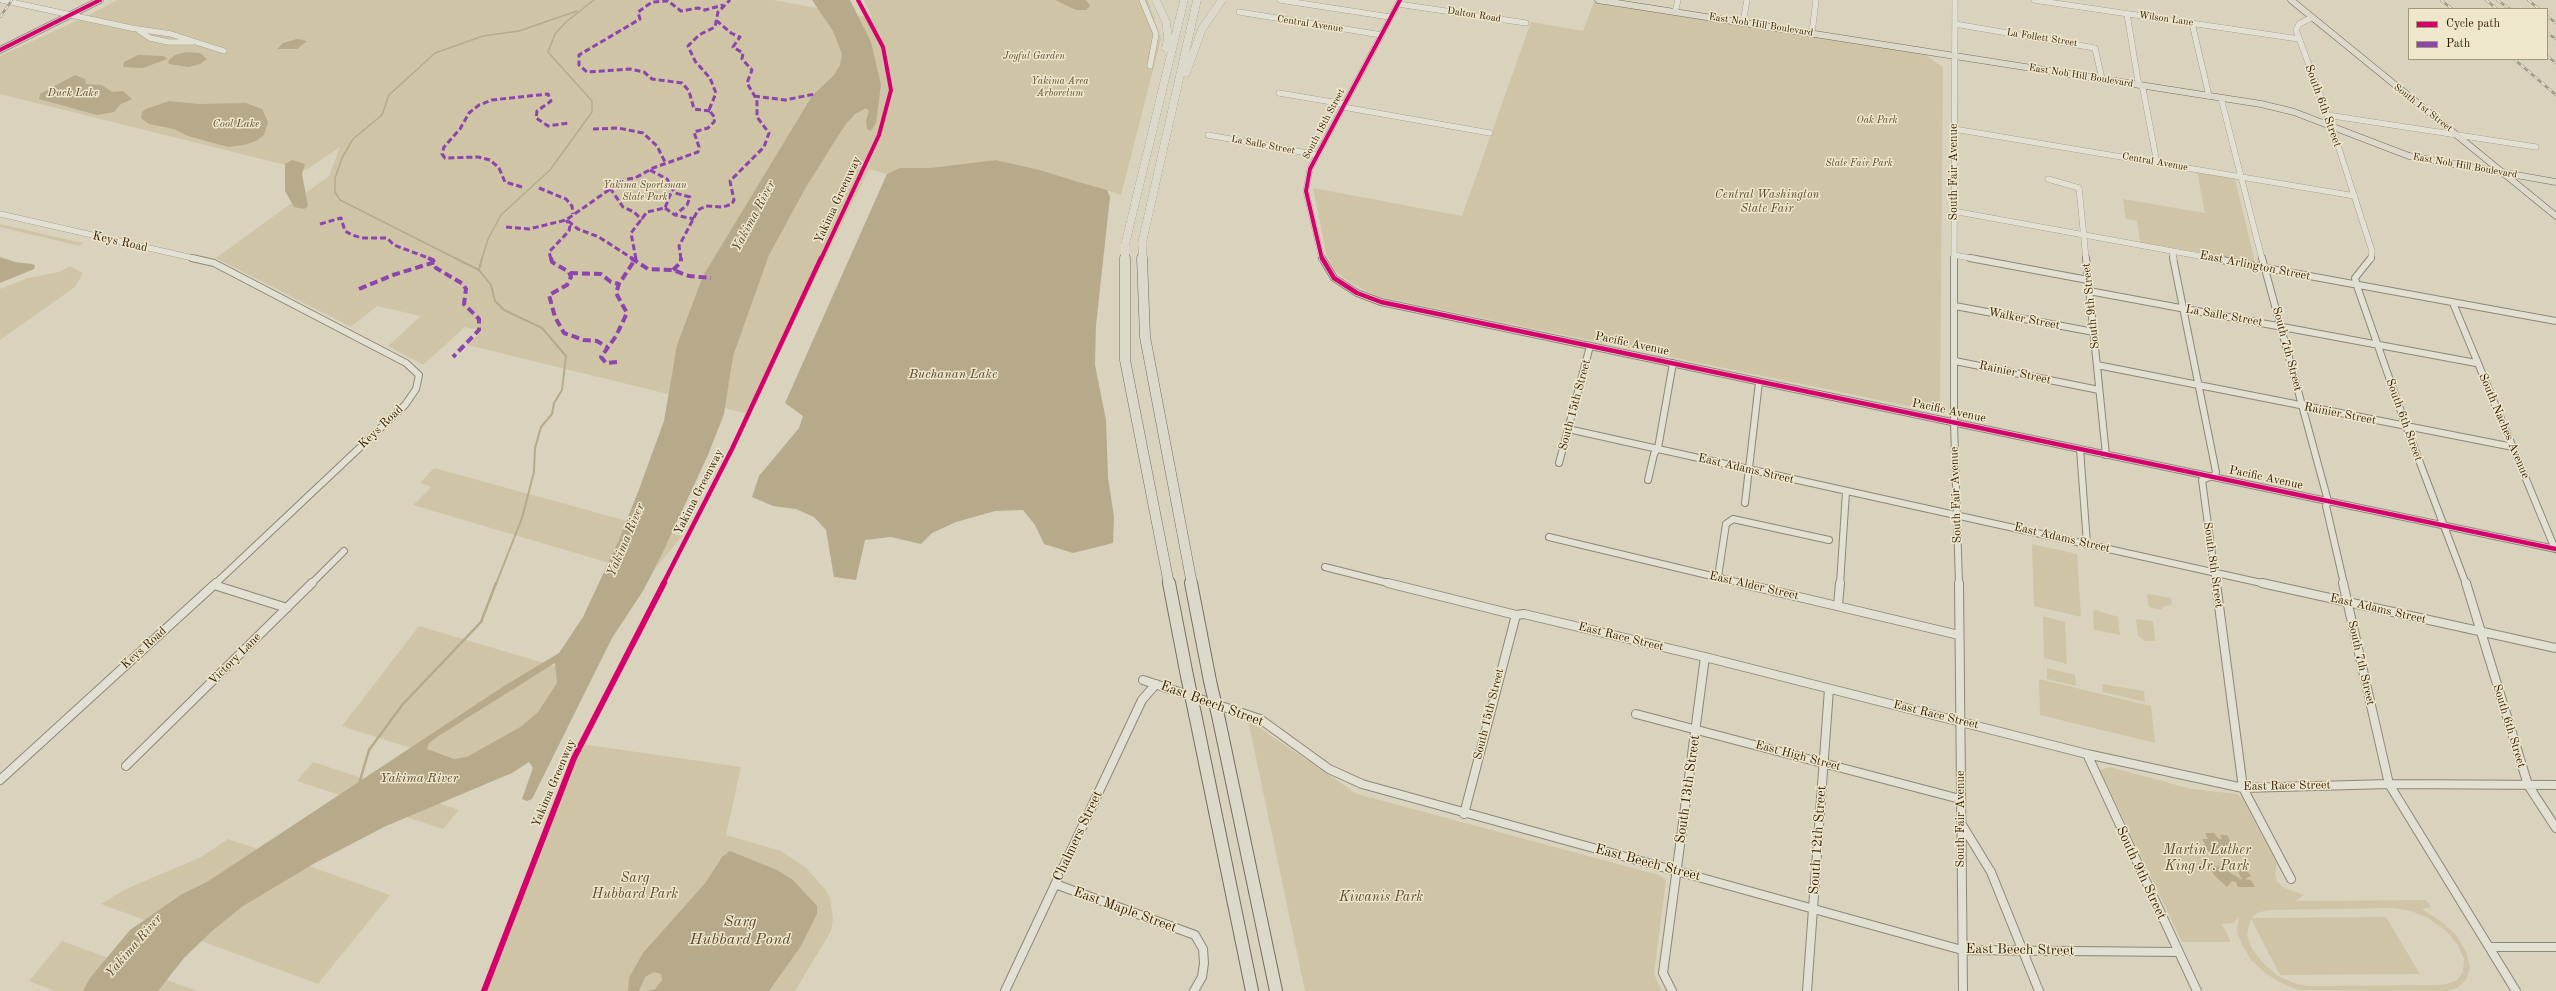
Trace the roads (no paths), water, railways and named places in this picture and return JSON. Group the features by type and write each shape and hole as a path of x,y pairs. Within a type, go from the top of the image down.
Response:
{"highway":[{"path":"1149,138 1157,84 1168,38 1166,22 1156,0"},
{"path":"1184,0 1149,138 1125,245 1125,360 1187,676 1252,991"},
{"path":"1197,0 1166,131 1142,244 1145,337 1210,681 1276,991"},
{"path":"1166,131 1181,93 1196,41 1202,29 1222,0"}],"main road":[{"path":"0,50 100,0"},
{"name":"East Nob Hill Boulevard","path":"1602,0 2280,108 2409,156 2503,174 2556,182"},
{"name":"South 1st Street","path":"2291,0 2311,18 2556,216"}],"street":[{"path":"2,0 131,28 171,34 224,51"},
{"path":"1142,0 1156,34 1150,66"},
{"path":"1280,0 1390,17"},
{"path":"1675,12 1678,0"},
{"path":"1742,22 1747,0"},
{"path":"1812,33 1816,0"},
{"name":"South Fair Avenue","path":"1955,0 1954,423 1958,517 1963,991"},
{"name":"Wilson Lane","path":"2034,0 2299,39"},
{"name":"South 18th Street","path":"1340,283 1329,273 1321,258 1306,191 1309,173 1399,2"},
{"name":"Dalton Road","path":"1399,2 1526,24"},
{"name":"Central Avenue","path":"1239,12 1382,35"},
{"path":"2127,14 2138,81 2141,85 2157,163"},
{"path":"2299,39 2297,27 2311,18"},
{"path":"2192,23 2209,96"},
{"name":"La Follett Street","path":"1955,24 2095,48 2102,79"},
{"path":"131,28 150,38 163,41 197,42"},
{"name":"South 6th Street","path":"2299,39 2332,127 2355,196 2372,255 2355,278 2357,286 2406,426 2459,560 2528,785 2556,828"},
{"path":"1279,93 1490,133"},
{"name":"South 7th Street","path":"2221,98 2264,267 2328,502 2326,506 2346,602 2389,784 2516,991"},
{"path":"2327,115 2536,147"},
{"name":"Central Avenue","path":"1954,129 2355,196"},
{"name":"La Salle Street","path":"1208,135 1318,155"},
{"name":"South 9th Street","path":"2048,179 2079,188 2106,455"},
{"name":"East Arlington Street","path":"1954,211 2264,267 2357,286 2556,321"},
{"name":"Keys Road","path":"0,214 214,263 406,363 418,374 416,389 405,405 214,585 0,780"},
{"name":"South 8th Street","path":"2172,251 2185,309 2216,472 2210,477 2202,480 2243,788 2291,879"},
{"path":"1954,255 2088,280"},
{"name":"Pacific Avenue","path":"1340,283 1357,293 1382,302 2556,549"},
{"name":"La Salle Street","path":"2089,291 2476,363"},
{"name":"South Naches Avenue","path":"2453,303 2476,363 2556,549"},
{"name":"Walker Street","path":"1955,306 2094,332"},
{"name":"South 15th Street","path":"1559,464 1590,346"},
{"name":"Rainier Street","path":"1955,361 2099,390"},
{"path":"1648,480 1654,454 1658,448 1673,363"},
{"name":"Rainier Street","path":"2097,365 2513,447"},
{"path":"1745,503 1759,382"},
{"name":"East Adams Street","path":"1568,429 1658,448 1958,517 1969,517 2214,573 2556,648"},
{"path":"2080,449 2087,544"},
{"path":"1838,605 1846,492"},
{"path":"1718,577 1726,524 1733,519 1829,540"},
{"name":"East Alder Street","path":"1549,538 1838,605 1959,635"},
{"name":"Victory Lane","path":"126,766 344,551"},
{"name":"East Race Street","path":"1325,567 1516,615 1524,614 1705,657 2087,754 2243,788 2389,784 2556,785"},
{"path":"214,585 287,608"},
{"name":"South 15th Street","path":"1464,814 1516,615"},
{"name":"South 13th Street","path":"1672,991 1663,973 1705,657"},
{"name":"East Beech Street","path":"1143,680 1260,719 1329,769 1347,779 1464,814 1813,907 1962,950 2178,952"},
{"name":"Chalmers Street","path":"1005,991 1142,700 1148,690 1156,684"},
{"name":"South 12th Street","path":"1807,991 1829,689"},
{"name":"East High Street","path":"1636,714 1960,799"},
{"name":"South 9th Street","path":"2087,754 2197,991"},
{"path":"1961,823 1991,872 2039,991"},
{"name":"East Maple Street","path":"1055,884 1195,935 1203,949 1204,963 1202,977 1194,991"},
{"path":"2488,947 2556,947"}],"water":[{"name":"Yakima River","path":"812,0 850,0 871,42 881,85 876,123 871,131 867,129 866,120 869,111 866,108 855,114 845,125 806,187 769,255 733,356 724,414 708,455 662,554 643,591 612,638 532,799 527,801 522,799 533,768 529,762 512,773 386,826 315,863 243,906 212,931 184,958 158,991 83,991 90,978 130,930 182,894 207,882 504,686 559,653 583,617 618,542 638,492 664,421 677,345 703,276 812,96 834,75 840,65 842,54 833,31","holes":["555,663 557,683 538,712 522,726 467,757 454,759 427,749 429,743 440,735"]},
{"path":"1055,0 1086,0 1090,6 1086,10 1076,10"},
{"path":"297,39 307,41 297,49 277,49 283,43"},
{"path":"186,52 200,53 207,59 200,64 188,67 169,64 168,61 175,55"},
{"path":"138,55 164,56 167,59 143,68 123,67 124,62"},
{"name":"Duck Lake","path":"75,75 85,79 86,84 102,85 112,92 123,91 132,99 121,104 114,112 97,115 39,99 40,94"},
{"name":"Cool Lake","path":"169,101 199,104 246,103 262,109 268,122 264,135 256,141 244,145 228,147 188,136 174,129 149,124 141,118 142,112 146,109"},
{"path":"292,160 305,164 302,174 308,206 304,209 294,207 285,191 285,164"},
{"name":"Buchanan Lake","path":"996,160 1040,170 1107,190 1110,197 1096,325 1095,365 1106,420 1108,477 1114,517 1113,543 1073,553 1044,544 1035,525 1023,510 995,511 956,522 932,533 921,544 891,537 865,540 856,580 834,577 826,530 814,517 796,509 773,506 752,497 759,476 799,428 803,416 785,403 887,174 900,168 929,168"},
{"path":"0,257 15,262 35,265 34,269 0,283"},
{"path":"2205,833 2214,833 2219,839 2222,839 2220,835 2227,835 2235,850 2220,851 2220,856 2212,855 2203,845 2205,844 2202,839 2208,839"},
{"name":"Sarg Hubbard Pond","path":"730,851 777,870 793,880 817,906 817,914 801,946 769,991 648,991 655,989 662,980 661,974 654,972 645,977 639,991 628,991 629,978 643,953 706,882 722,857"},
{"path":"2209,865 2221,867 2242,880 2237,869 2246,869 2251,876 2245,879 2251,880 2255,887 2238,887 2236,882 2232,881 2227,887 2214,875"}],"waterway":[{"path":"482,259 488,239 501,215 550,170 592,112 592,101 548,52 555,34 566,22 594,0"},
{"path":"457,259 340,200 335,192 335,178 342,158 353,139 382,115 389,95 435,53 483,36 519,31 577,11"},
{"path":"479,270 482,258"},
{"path":"457,259 479,270"},
{"path":"479,270 491,285 495,301 504,310 542,328 566,356 562,390 554,403 552,414 541,427 535,448 534,472 522,518 496,584"},
{"path":"359,784 369,750 403,704 481,622 496,583"}],"railway":[{"path":"0,17 12,0"},
{"path":"2441,0 2451,8"},
{"path":"2486,0 2496,8"},
{"path":"2497,0 2509,8"},
{"path":"2528,0 2538,8"},
{"path":"2548,17 2556,23"},
{"path":"2548,34 2556,39"},
{"path":"2548,57 2556,63"},
{"path":"2515,60 2556,95"}],"park label":[{"name":"Joyful Garden","path":"1034,56"},
{"name":"Yakima Area Arboretum","path":"1060,86"},
{"name":"Oak Park","path":"1877,120"},
{"name":"State Fair Park","path":"1859,163"},
{"name":"Yakima Sportsman State Park","path":"645,190"},
{"name":"Central Washington State Fair","path":"1767,202"},
{"name":"Martin Luther King Jr. Park","path":"2207,858"},
{"name":"Sarg Hubbard Park","path":"635,886"},
{"name":"Kiwanis Park","path":"1381,897"}]}
